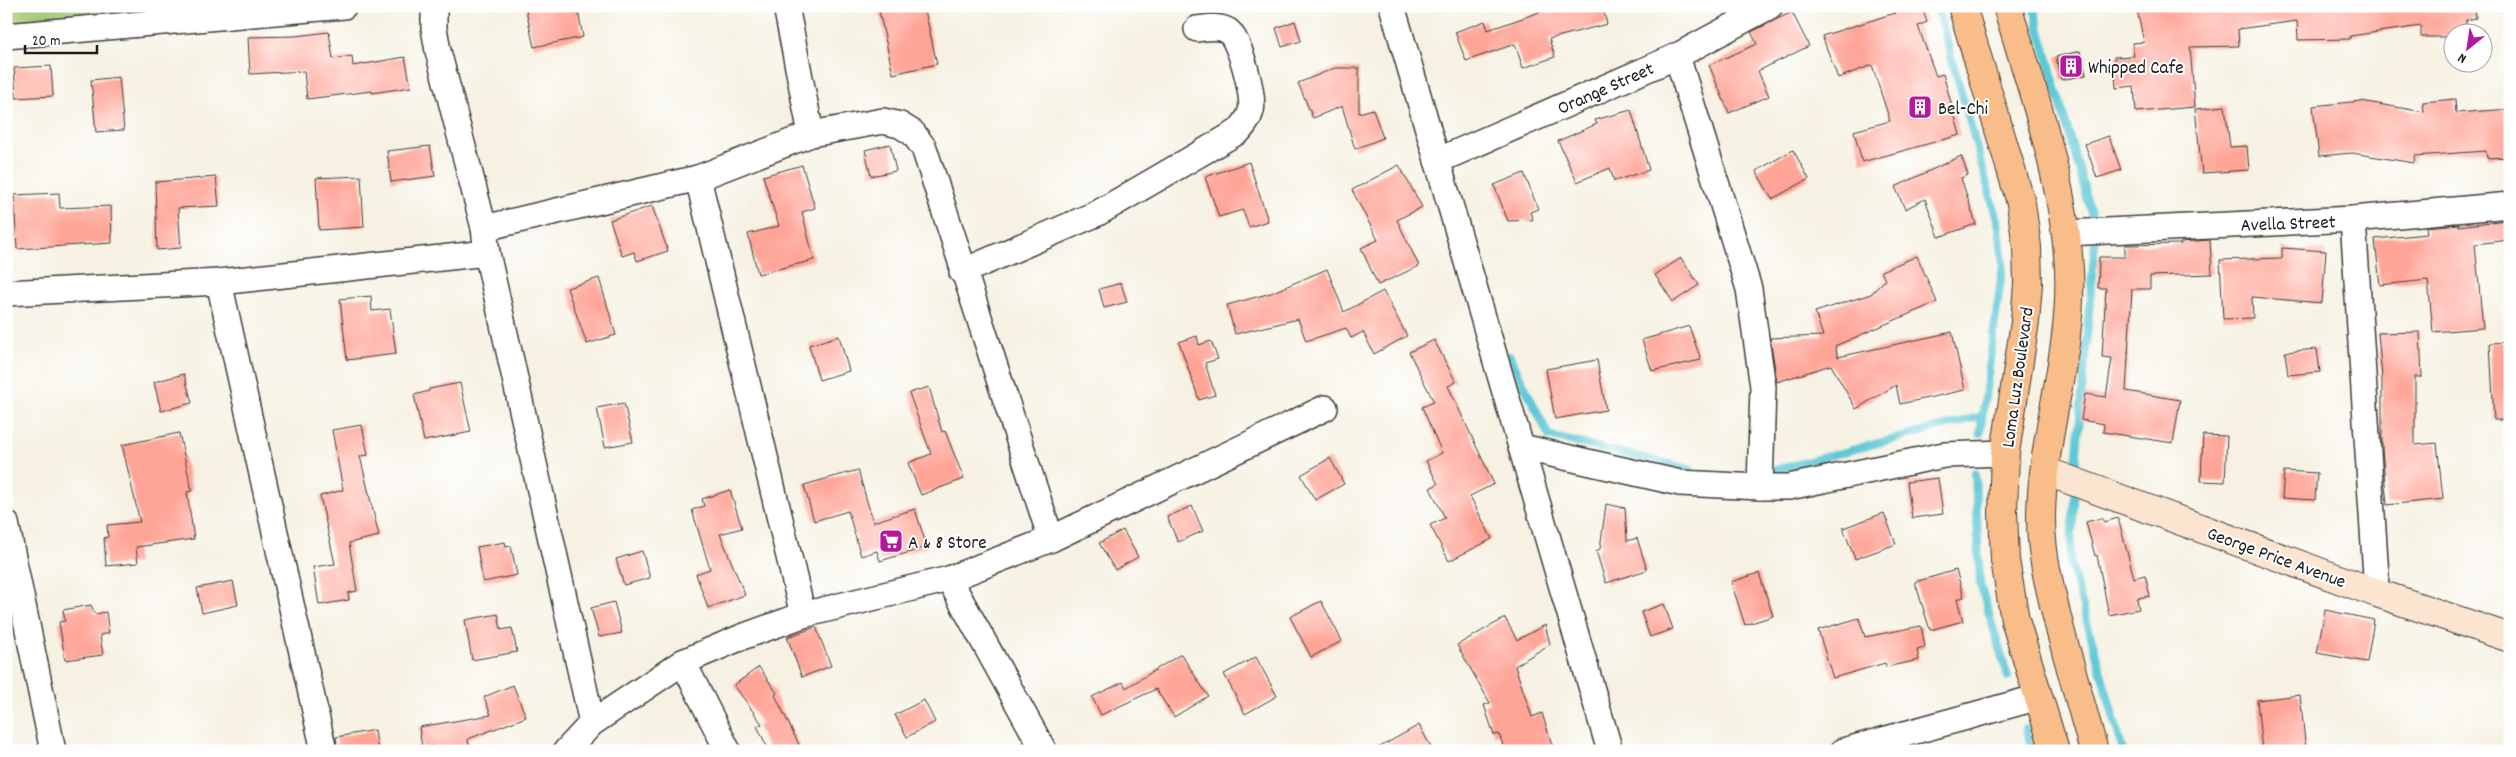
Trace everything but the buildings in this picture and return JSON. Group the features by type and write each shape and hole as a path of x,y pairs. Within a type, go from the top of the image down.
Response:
{"highway":[{"name":"Loma Luz Boulevard","path":"1962,6 2021,203 2027,247 2028,284 2025,322 2005,454 2003,512 2005,560 2015,620 2055,751"},
{"path":"2007,6 2052,165 2066,233 2070,302 2066,348 2045,471 2041,522 2045,561 2053,601 2094,751"}],"street":[{"path":"6,36 344,6"},
{"path":"434,6 434,28 438,51 484,228 487,254 592,723"},
{"path":"786,6 812,134"},
{"path":"1392,6 1610,751"},
{"name":"Orange Street","path":"1437,161 1678,56 1770,6"},
{"path":"962,272 1098,213 1239,131 1246,124 1252,110 1252,94 1236,39 1227,30 1217,27 1197,29"},
{"path":"1678,56 1749,289 1762,387 1760,487"},
{"path":"484,228 698,178 812,134 883,121 900,125 913,133 924,148 962,272 1051,539"},
{"path":"698,178 803,615"},
{"name":"Avella Street","path":"2066,233 2354,219 2510,205"},
{"path":"2354,219 2376,576 2374,592"},
{"path":"6,293 219,282 487,254"},
{"path":"219,282 324,751"},
{"path":"566,751 592,723 684,662 803,615 949,579 1051,539 1325,408"},
{"path":"1521,447 1680,483 1760,487 1789,487 1944,455 2005,454"},
{"name":"George Price Avenue","path":"2045,471 2374,592 2510,638"},
{"path":"6,523 54,751"},
{"path":"949,579 1044,751"},
{"path":"684,662 728,751"},
{"path":"1843,751 2039,696"}],"green space":[{"path":"6,6 186,6 6,24"}],"waterway":[{"path":"1937,6 1999,227 2003,264 1980,433"},
{"path":"2033,6 2096,230 2075,476"},
{"path":"1510,356 1549,436 1690,469"},
{"path":"1764,473 1982,416"},
{"path":"1975,473 1980,584 2008,677"},
{"path":"2075,488 2070,561 2123,751"},
{"path":"2026,729 2033,751"}],"place":[{"name":"Whipped Cafe","path":"2071,66"},
{"name":"Bel-Chi","path":"1920,107"},
{"name":"A & 8 Store","path":"891,541"}]}
